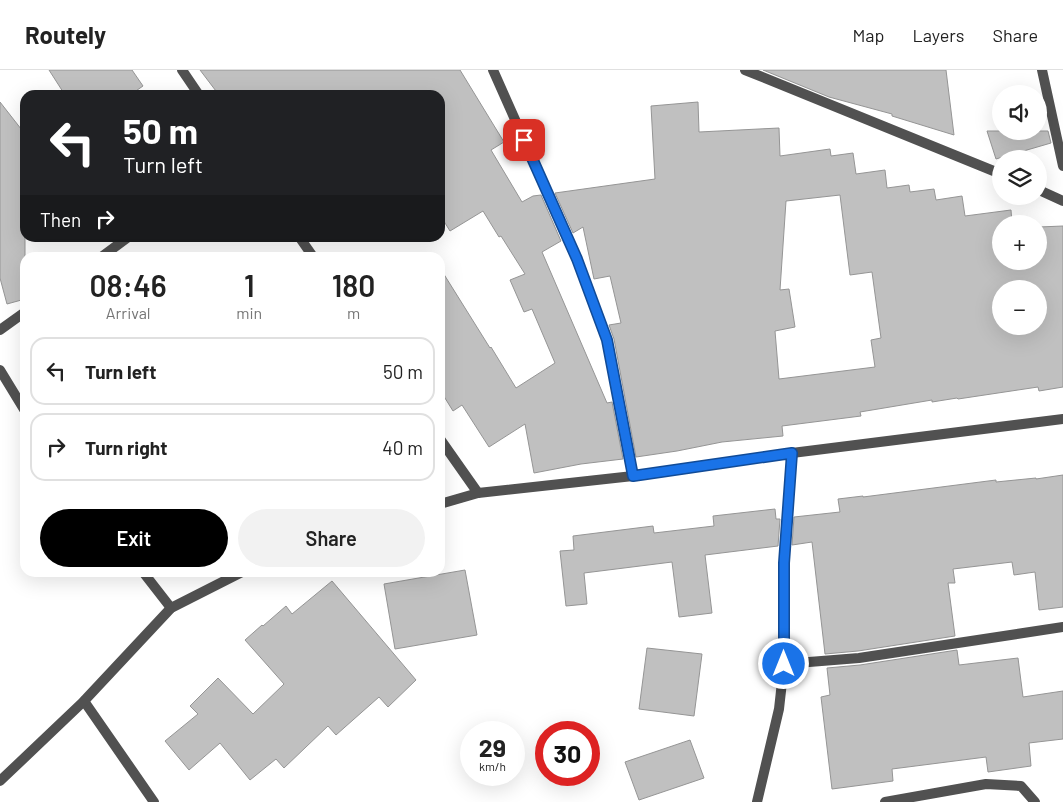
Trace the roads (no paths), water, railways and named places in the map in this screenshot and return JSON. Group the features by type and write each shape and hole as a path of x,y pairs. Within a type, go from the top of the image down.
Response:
{"street":[{"path":"182,70 196,90"},
{"path":"492,70 577,259 607,340 633,476"},
{"path":"745,70 992,170"},
{"path":"1042,70 1063,166"},
{"path":"1047,194 1063,201"},
{"path":"108,252 122,242"},
{"path":"0,330 20,316"},
{"path":"0,370 20,403"},
{"path":"445,503 478,493 633,476 792,453 1063,419"},
{"path":"445,446 478,493"},
{"path":"757,802 779,709 784,664 784,563 792,453"},
{"path":"147,577 171,608"},
{"path":"0,781 84,701 171,608 232,577"},
{"path":"784,664 859,658 1063,627"},
{"path":"84,701 154,802"},
{"path":"884,802 986,784 1021,786 1035,802"}]}
